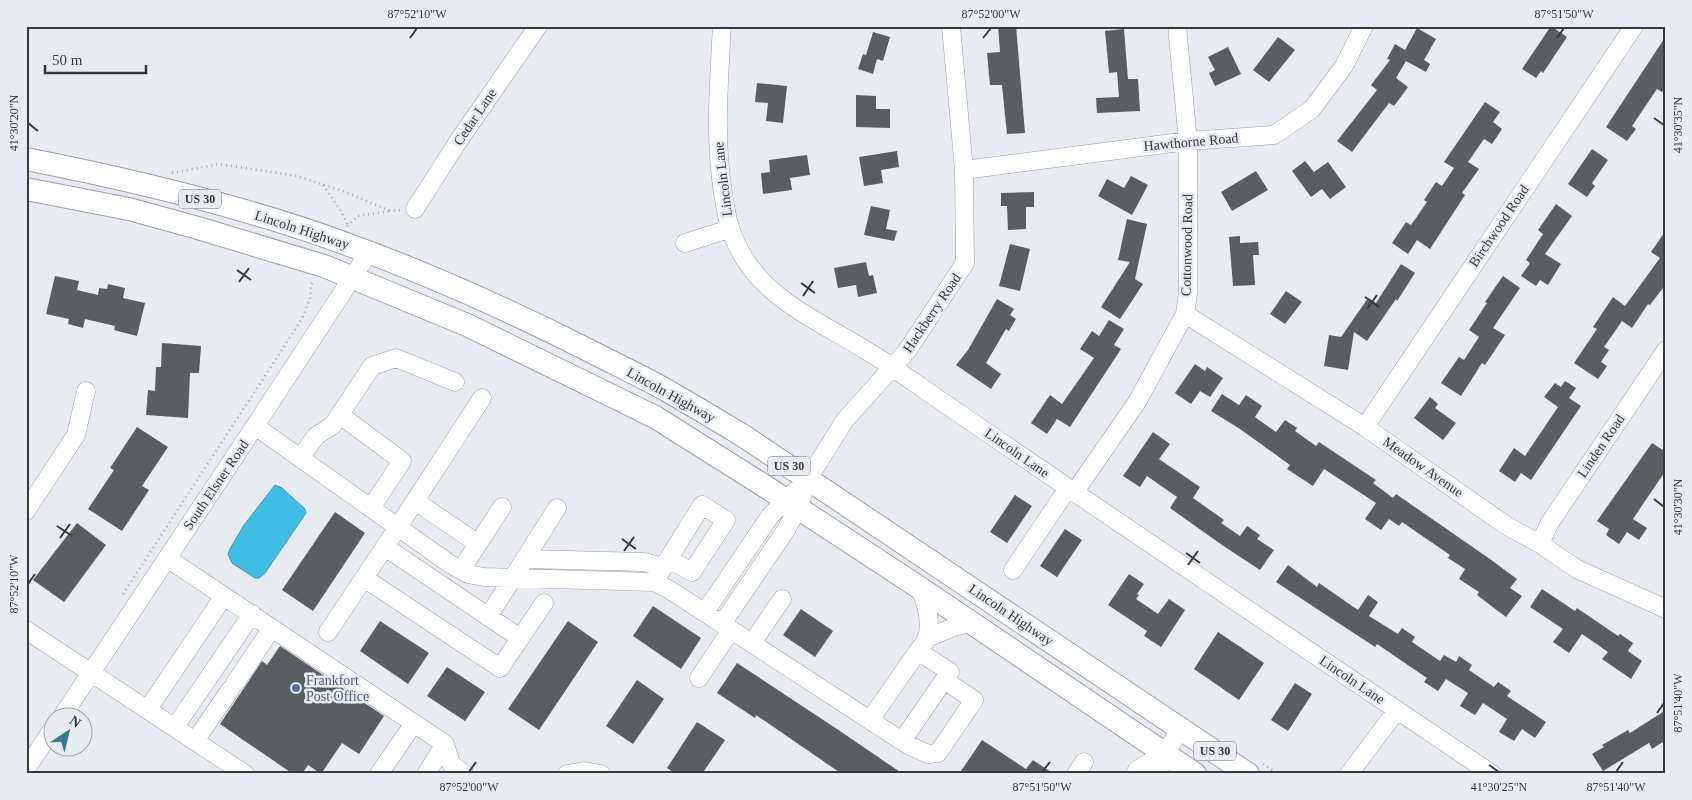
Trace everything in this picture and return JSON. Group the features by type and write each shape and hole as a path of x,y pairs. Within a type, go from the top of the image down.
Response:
{"main road":[{"name":"Lincoln Highway","path":"26,159 97,173 220,204 288,224 369,252 479,297 530,321 656,385 742,435 1248,774"},
{"name":"Lincoln Highway","path":"26,190 129,209 324,266 467,325 655,417 972,622 1162,764 1195,774"}],"street":[{"name":"Cedar Lane","path":"415,209 457,142 538,26"},
{"name":"Lincoln Lane","path":"722,26 717,127 720,172 729,229 745,260 763,282 781,299 893,368 1071,491 1491,774"},
{"name":"Hackberry Road","path":"699,678 727,627 786,530 792,504 845,420 908,351 965,263 964,170 951,26"},
{"name":"Cottonwood Road","path":"1013,570 1137,402 1185,314 1188,293 1188,141 1177,26"},
{"name":"Hawthorne Road","path":"964,170 1188,141 1274,135 1312,109 1344,66 1364,26"},
{"name":"Birchwood Road","path":"1364,427 1634,26"},
{"path":"686,243 729,229"},
{"name":"South Elsner Road","path":"67,708 369,252"},
{"name":"Meadow Avenue","path":"1185,314 1364,427 1507,526 1540,544 1577,569 1666,609"},
{"name":"Linden Road","path":"1540,544 1549,524 1666,350"},
{"path":"300,458 316,436 333,425 372,366 396,358 455,382"},
{"path":"26,511 76,435 86,391"},
{"path":"328,632 482,398"},
{"path":"340,415 402,461 371,508"},
{"path":"255,426 468,574 484,577 654,582 705,612 902,741 928,754 938,753 974,700 944,680"},
{"path":"415,501 477,543"},
{"path":"705,612 770,516 792,504"},
{"path":"461,570 502,507"},
{"path":"488,617 557,508"},
{"path":"385,547 520,638"},
{"path":"167,558 445,744 452,764 464,774"},
{"path":"525,559 666,563 654,582"},
{"path":"364,578 500,668 544,603"},
{"path":"870,720 922,644 928,610 920,588"},
{"path":"148,709 224,596"},
{"path":"752,644 782,599"},
{"path":"176,727 252,614"},
{"path":"922,644 954,627 972,622"},
{"path":"195,741 272,628"},
{"path":"26,630 245,774"},
{"path":"902,741 950,672 922,644"},
{"path":"1350,774 1397,710"},
{"path":"380,774 414,723"},
{"path":"1135,774 1137,770 1162,764 1181,729"},
{"path":"426,774 445,744"},
{"path":"26,770 42,745"},
{"path":"567,774 584,771 601,774"}],"path":[{"path":"171,173 219,164 297,176 348,193 391,211"},
{"path":"322,184 341,211 347,224 358,216 415,209"},
{"path":"121,598 302,319 310,298 311,285"}],"water":[{"path":"275,485 282,488 305,509 306,513 265,573 259,578 255,578 232,563 228,554 244,525"}],"building":[{"path":"998,26 1016,26 1025,133 1007,134 1002,85 990,85 987,53 1000,52"},
{"path":"1551,26 1567,37 1543,73 1541,71 1536,78 1522,69"},
{"path":"1417,28 1436,39 1424,60 1430,64 1426,72 1406,61 1396,78 1408,87 1394,106 1389,103 1352,152 1337,141 1377,90 1371,85 1390,60 1387,59 1395,44 1405,50"},
{"path":"1124,29 1128,79 1138,79 1140,111 1097,113 1096,98 1119,97 1117,72 1109,73 1105,31"},
{"path":"873,32 890,37 883,61 877,59 873,74 858,69 863,54 866,55"},
{"path":"1666,36 1666,86 1662,92 1657,89 1632,126 1636,129 1627,141 1606,127"},
{"path":"1278,37 1295,50 1269,82 1253,70"},
{"path":"1228,47 1241,74 1215,86 1209,73 1215,70 1208,57"},
{"path":"757,83 787,86 783,123 766,121 768,103 755,102"},
{"path":"856,95 876,96 876,109 890,109 890,128 856,127"},
{"path":"1485,102 1500,112 1493,122 1502,129 1492,144 1484,139 1468,162 1479,169 1462,193 1465,195 1430,249 1417,240 1408,254 1392,243 1406,222 1411,225 1427,202 1424,200 1436,182 1442,186 1454,168 1444,162"},
{"path":"1592,149 1608,160 1592,183 1595,186 1587,197 1568,184"},
{"path":"897,151 899,167 881,170 883,183 864,186 859,157"},
{"path":"807,155 810,175 790,178 792,190 763,194 761,173 770,172 769,160"},
{"path":"1305,161 1314,172 1328,162 1346,187 1330,199 1322,189 1311,197 1292,171"},
{"path":"1256,171 1268,190 1232,211 1221,192"},
{"path":"1131,176 1148,185 1132,215 1098,196 1107,179 1124,188"},
{"path":"1034,192 1034,207 1026,207 1026,229 1008,230 1007,206 1001,206 1001,193"},
{"path":"1556,204 1572,216 1545,254 1561,264 1548,285 1540,280 1536,286 1521,276 1530,263 1526,260 1543,234 1538,230"},
{"path":"871,206 890,210 886,229 897,231 894,241 864,235"},
{"path":"1127,219 1147,224 1135,279 1143,284 1120,319 1101,307 1130,262 1118,260"},
{"path":"1666,230 1666,284 1650,305 1648,304 1632,328 1622,321 1604,347 1609,350 1601,362 1607,366 1598,379 1574,363 1597,329 1593,327 1613,297 1625,306 1660,258 1651,252"},
{"path":"1240,236 1240,243 1258,242 1259,255 1253,255 1255,285 1233,286 1229,237"},
{"path":"1010,244 1030,249 1020,291 999,286"},
{"path":"866,262 869,276 873,275 877,293 858,297 856,285 838,288 834,268"},
{"path":"1401,264 1415,273 1367,341 1354,332 1348,370 1324,366 1329,335 1341,337 1368,298 1376,303"},
{"path":"55,276 79,281 77,290 98,295 99,288 107,289 108,284 125,288 123,298 145,303 137,336 114,330 115,326 85,319 83,328 68,324 69,319 46,314"},
{"path":"1503,276 1520,288 1493,328 1505,335 1485,365 1482,363 1461,396 1441,383 1459,357 1464,360 1479,337 1469,330"},
{"path":"1286,291 1302,302 1285,324 1270,314"},
{"path":"997,299 1014,309 1010,315 1016,319 1009,331 1006,329 986,363 1001,374 991,389 956,365 968,350"},
{"path":"1109,320 1124,329 1114,345 1121,349 1070,427 1057,419 1047,434 1031,423 1050,395 1062,404 1094,358 1080,349 1092,331 1099,336"},
{"path":"162,343 201,346 199,373 190,373 188,418 146,415 148,390 155,391 156,367 161,367"},
{"path":"1195,364 1205,371 1207,367 1223,378 1210,397 1200,391 1191,404 1175,393"},
{"path":"1565,381 1576,388 1569,398 1581,406 1531,480 1521,473 1515,482 1499,471 1514,448 1525,456 1558,407 1544,397 1555,383 1561,387"},
{"path":"1222,394 1239,405 1246,395 1262,406 1255,417 1276,432 1285,420 1297,428 1295,431 1316,446 1319,442 1376,480 1373,483 1393,498 1396,494 1517,579 1510,588 1522,596 1506,617 1477,595 1479,592 1459,579 1465,569 1448,558 1450,555 1402,522 1399,526 1389,519 1381,530 1365,519 1376,503 1324,469 1313,486 1287,469 1290,465 1240,429 1211,411"},
{"path":"1430,397 1438,404 1435,408 1456,423 1443,440 1414,418"},
{"path":"137,427 168,447 142,486 149,490 122,531 88,509 114,470 110,468"},
{"path":"1153,432 1170,444 1159,459 1200,487 1193,498 1224,520 1221,523 1240,536 1247,526 1260,535 1257,539 1274,550 1260,570 1170,508 1177,497 1147,476 1140,487 1123,476"},
{"path":"1652,443 1666,452 1666,470 1633,519 1647,528 1639,540 1627,532 1619,544 1606,535 1609,529 1597,521"},
{"path":"1015,495 1032,506 1007,543 990,532"},
{"path":"335,512 365,533 313,611 282,590"},
{"path":"77,523 106,545 64,602 33,580"},
{"path":"1065,529 1082,540 1057,577 1040,566"},
{"path":"1288,565 1317,587 1319,583 1358,610 1368,595 1378,602 1369,616 1398,634 1402,628 1415,637 1412,642 1440,661 1444,655 1456,662 1459,656 1472,665 1469,670 1494,687 1498,682 1511,691 1507,696 1546,722 1535,738 1522,729 1514,741 1499,732 1507,719 1483,703 1475,715 1460,706 1468,693 1446,679 1438,691 1424,682 1427,678 1377,644 1375,647 1276,582"},
{"path":"1129,574 1144,584 1136,599 1158,614 1169,599 1185,610 1161,647 1144,636 1147,631 1108,605"},
{"path":"1542,589 1575,611 1577,608 1618,636 1620,634 1633,643 1628,651 1642,661 1631,679 1602,659 1608,652 1582,634 1569,653 1553,642 1563,629 1530,607"},
{"path":"653,606 701,638 681,669 633,636"},
{"path":"801,609 833,631 815,657 783,635"},
{"path":"380,621 429,653 408,684 360,651"},
{"path":"568,621 598,642 539,730 508,709"},
{"path":"1218,632 1264,663 1239,700 1194,669"},
{"name":"Frankfort Post Office","path":"280,646 384,716 359,754 342,743 321,774 308,765 302,774 293,774 220,724 262,661 267,665"},
{"path":"737,663 903,774 842,774 756,715 755,718 717,693"},
{"path":"447,667 485,692 465,721 427,696"},
{"path":"637,680 664,699 633,744 606,726"},
{"path":"1295,683 1312,694 1288,731 1271,720"},
{"path":"1666,710 1666,740 1652,749 1649,743 1603,771 1592,754 1604,747 1602,745 1628,730 1630,733"},
{"path":"697,722 725,740 702,774 676,774 667,768"},
{"path":"982,740 1026,769 1033,760 1054,774 959,774"}],"place":[{"name":"Frankfort Post Office","path":"296,688"}]}
